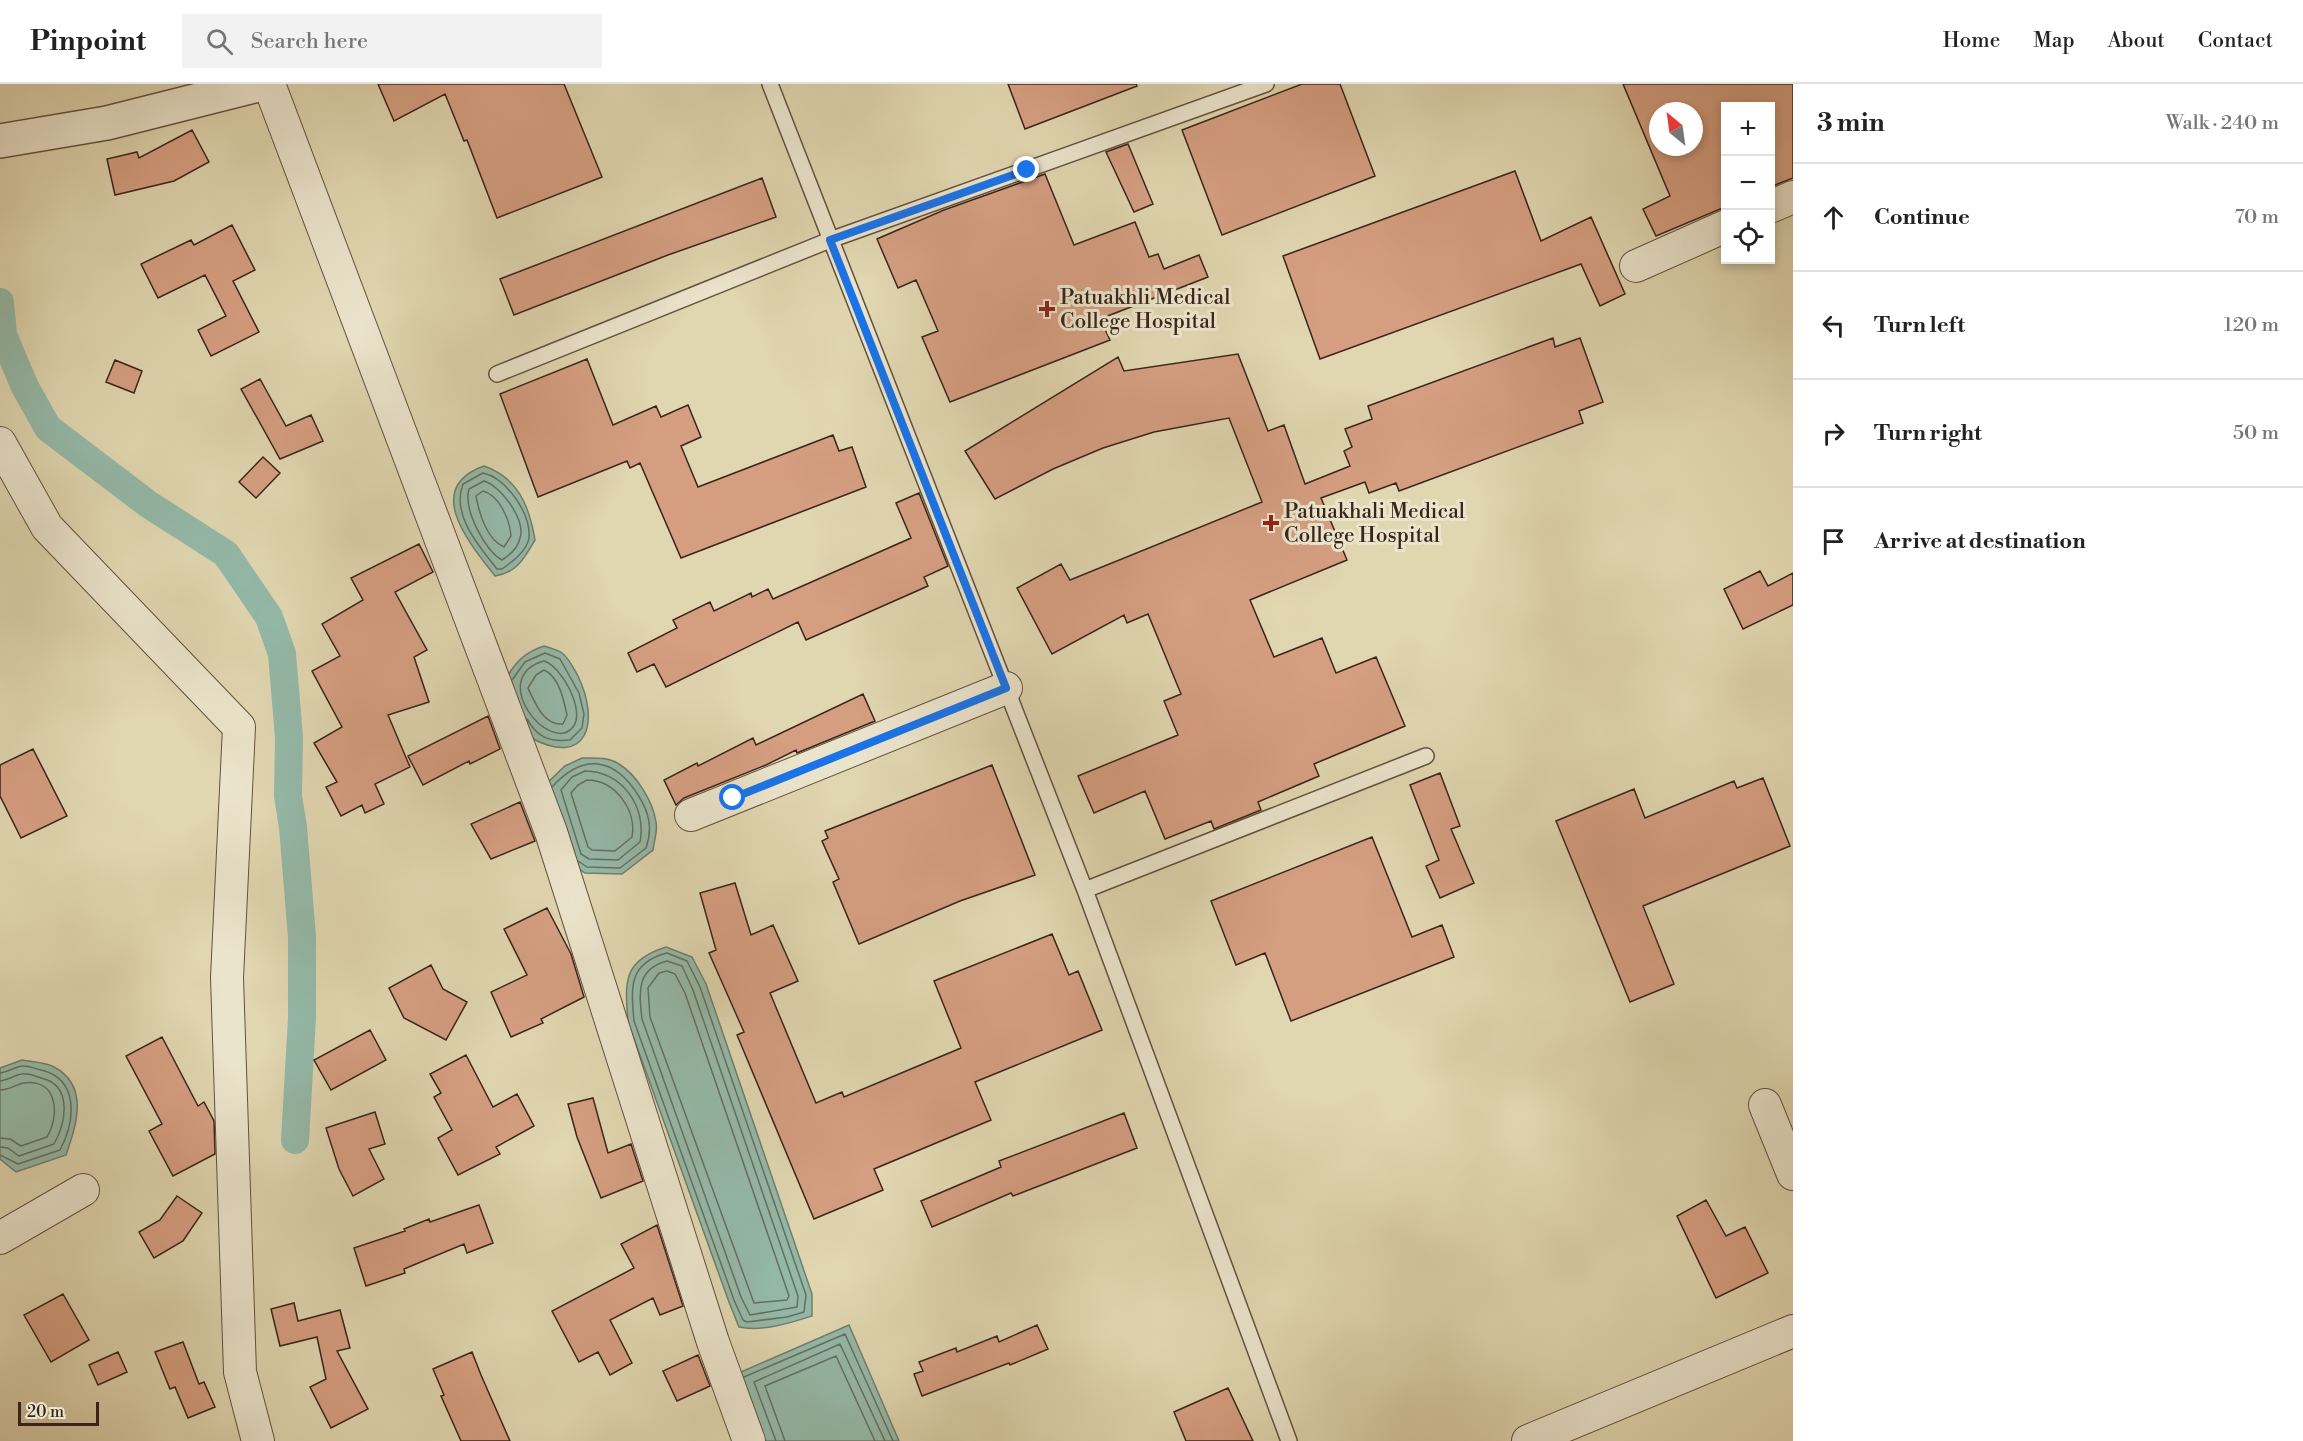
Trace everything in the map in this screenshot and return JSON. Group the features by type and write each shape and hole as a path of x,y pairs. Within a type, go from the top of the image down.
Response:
{"street":[{"path":"0,141 107,123 262,84"},
{"path":"269,84 551,832 713,1342 748,1441"},
{"path":"1775,205 1793,197"},
{"path":"1636,266 1721,228"},
{"path":"0,443 47,527 239,727 227,978 240,1372 258,1441"},
{"path":"691,815 1006,688"},
{"path":"1765,1105 1793,1174"},
{"path":"0,1238 83,1190"},
{"path":"1528,1441 1793,1330"}],"lane":[{"path":"770,84 1085,890 1289,1441"},
{"path":"497,374 830,240 1266,84"},
{"path":"1085,890 1426,756"}],"water":[{"path":"484,466 505,478 520,494 529,515 535,540 515,568 495,576 464,533 454,502 456,488 466,476"},
{"path":"544,646 560,652 567,658 585,693 588,724 584,736 577,744 565,747 550,746 531,738 507,677 522,657"},
{"path":"582,758 606,759 626,769 643,790 654,814 656,832 653,850 622,874 585,873 569,862 545,785 565,766"},
{"path":"666,947 692,957 706,984 812,1294 812,1316 766,1328 739,1327 729,1302 628,1022 626,995 629,975 641,959"},
{"path":"22,1060 51,1065 65,1075 72,1085 77,1107 66,1155 16,1172 0,1159 0,1068"},
{"path":"849,1325 899,1441 763,1441 734,1375"}],"building":[{"path":"378,84 564,84 602,177 497,218 467,140 464,141 445,94 394,121"},
{"path":"1008,84 1136,84 1137,86 1025,129"},
{"path":"1302,84 1340,84 1375,176 1222,235 1182,130"},
{"path":"1623,84 1793,84 1793,178 1775,185 1775,102 1721,102 1721,209 1656,236 1643,209 1670,196 1653,156 1703,156 1703,102 1649,102 1649,146"},
{"path":"192,130 209,162 174,181 115,195 107,159 137,152 139,158"},
{"path":"1128,144 1153,204 1134,212 1106,152"},
{"path":"1515,171 1541,241 1591,217 1625,294 1600,306 1581,264 1320,359 1283,256"},
{"path":"1045,174 1074,245 1135,222 1149,257 1158,254 1164,269 1199,255 1208,277 1100,319 1110,340 950,402 922,337 938,331 916,280 898,288 877,239 944,210"},
{"path":"762,178 776,217 668,255 514,315 500,279"},
{"path":"232,225 255,270 233,281 259,332 211,356 198,330 226,316 205,275 158,298 141,264 191,240 194,245"},
{"name":"Patuakhali Medical College Hospital","path":"1553,338 1555,347 1580,338 1603,402 1579,411 1583,423 1399,491 1396,483 1369,493 1365,482 1321,498 1347,560 1250,600 1274,657 1322,638 1336,673 1376,657 1405,726 1314,764 1319,776 1258,802 1261,810 1214,829 1211,821 1165,839 1145,791 1094,813 1078,776 1178,735 1164,701 1181,694 1148,614 1127,623 1124,615 1052,654 1017,588 1061,564 1070,580 1262,502 1229,418 1154,432 1103,448 1053,469 995,499 965,451 1118,357 1124,371 1238,354 1268,431 1284,425 1305,484 1350,466 1344,451 1352,447 1345,429 1372,419 1368,406"},
{"path":"587,359 613,425 656,406 661,417 688,405 701,437 681,446 698,487 833,435 839,451 852,447 866,487 681,558 640,463 630,468 627,461 538,497 500,394"},
{"path":"115,360 142,371 134,393 106,382"},
{"path":"260,379 286,426 311,415 323,441 280,459 241,389"},
{"path":"263,457 280,473 256,498 239,482"},
{"path":"919,493 948,566 924,577 928,586 806,640 798,622 666,687 654,664 637,672 628,653 677,628 673,620 710,602 714,611 751,593 752,597 768,589 773,599 911,538 896,503"},
{"path":"419,544 433,572 395,592 427,650 414,657 429,702 388,715 410,767 375,784 384,804 365,813 362,805 341,816 326,787 337,782 314,743 342,727 312,671 340,656 322,624 363,600 351,578"},
{"path":"1760,571 1768,586 1793,573 1793,605 1743,629 1724,589"},
{"path":"863,694 875,721 797,753 796,750 766,765 684,798 676,805 664,780 697,763 698,766 753,738 756,745"},
{"path":"488,716 500,749 470,764 469,761 423,785 408,756"},
{"path":"33,749 67,816 21,838 0,796 0,765"},
{"path":"992,765 1035,875 960,901 859,944 833,882 839,879 822,841 828,838 825,831"},
{"path":"1440,773 1460,826 1451,829 1474,883 1440,898 1426,866 1439,860 1410,785"},
{"path":"1763,778 1790,846 1643,906 1674,984 1630,1002 1556,821 1634,789 1645,818 1734,781 1737,788"},
{"path":"520,802 535,841 491,859 471,824"},
{"path":"1372,837 1412,937 1442,925 1454,957 1291,1021 1265,953 1236,965 1211,901"},
{"path":"735,883 751,935 773,925 798,981 770,993 816,1103 842,1092 844,1097 961,1048 934,981 1052,934 1069,975 1078,971 1102,1030 975,1082 991,1120 874,1169 883,1190 814,1219 737,1035 744,1032 709,953 716,950 700,893"},
{"path":"547,908 571,954 584,997 541,1019 543,1023 511,1037 491,992 527,975 504,929"},
{"path":"431,965 443,989 467,1002 446,1040 404,1018 389,988"},
{"path":"370,1030 386,1060 331,1090 314,1060"},
{"path":"162,1037 198,1106 204,1102 214,1121 215,1154 173,1176 149,1131 162,1124 126,1056"},
{"path":"466,1055 493,1107 517,1094 534,1126 496,1147 500,1154 458,1175 438,1138 452,1130 434,1097 441,1093 430,1074"},
{"path":"593,1098 608,1153 631,1144 643,1181 601,1198 577,1137 568,1104"},
{"path":"375,1112 385,1144 369,1149 384,1179 353,1196 339,1169 326,1128"},
{"path":"1124,1113 1137,1148 1013,1196 1011,1193 932,1227 921,1201 1001,1167 999,1161"},
{"path":"177,1196 202,1213 183,1241 154,1258 139,1232 160,1220"},
{"path":"1706,1200 1726,1236 1745,1227 1768,1273 1716,1298 1677,1216"},
{"path":"479,1205 493,1243 467,1253 464,1244 404,1269 405,1273 366,1286 354,1248 405,1231 404,1229 429,1219 430,1222"},
{"path":"657,1225 683,1306 660,1315 653,1298 610,1320 632,1363 610,1375 598,1352 579,1362 552,1311 634,1268 621,1244"},
{"path":"63,1294 89,1340 51,1362 24,1315"},
{"path":"294,1303 298,1321 340,1310 350,1348 337,1351 368,1409 331,1428 310,1387 326,1379 317,1337 280,1346 271,1309"},
{"path":"1037,1325 1048,1349 922,1396 914,1374 923,1371 919,1362 956,1348 957,1352 997,1336 999,1342"},
{"path":"183,1342 199,1384 204,1382 215,1407 188,1418 175,1387 170,1389 155,1352"},
{"path":"118,1352 127,1372 98,1385 89,1365"},
{"path":"472,1352 510,1441 461,1441 441,1396 444,1395 433,1369"},
{"path":"698,1355 710,1386 677,1401 663,1371"},
{"path":"1228,1388 1253,1441 1186,1441 1174,1412"}],"waterway":[{"path":"0,302 3,335 25,387 48,428 148,504 226,554 269,617 282,654 289,737 288,796 293,827 302,937 302,1018 295,1140"}],"place":[{"name":"Patuakhli Medical College Hospital","path":"1047,309"},
{"name":"Patuakhali Medical College Hospital","path":"1271,523"}],"route":[{"path":"733,798 1006,688 830,240 1027,170"}]}
